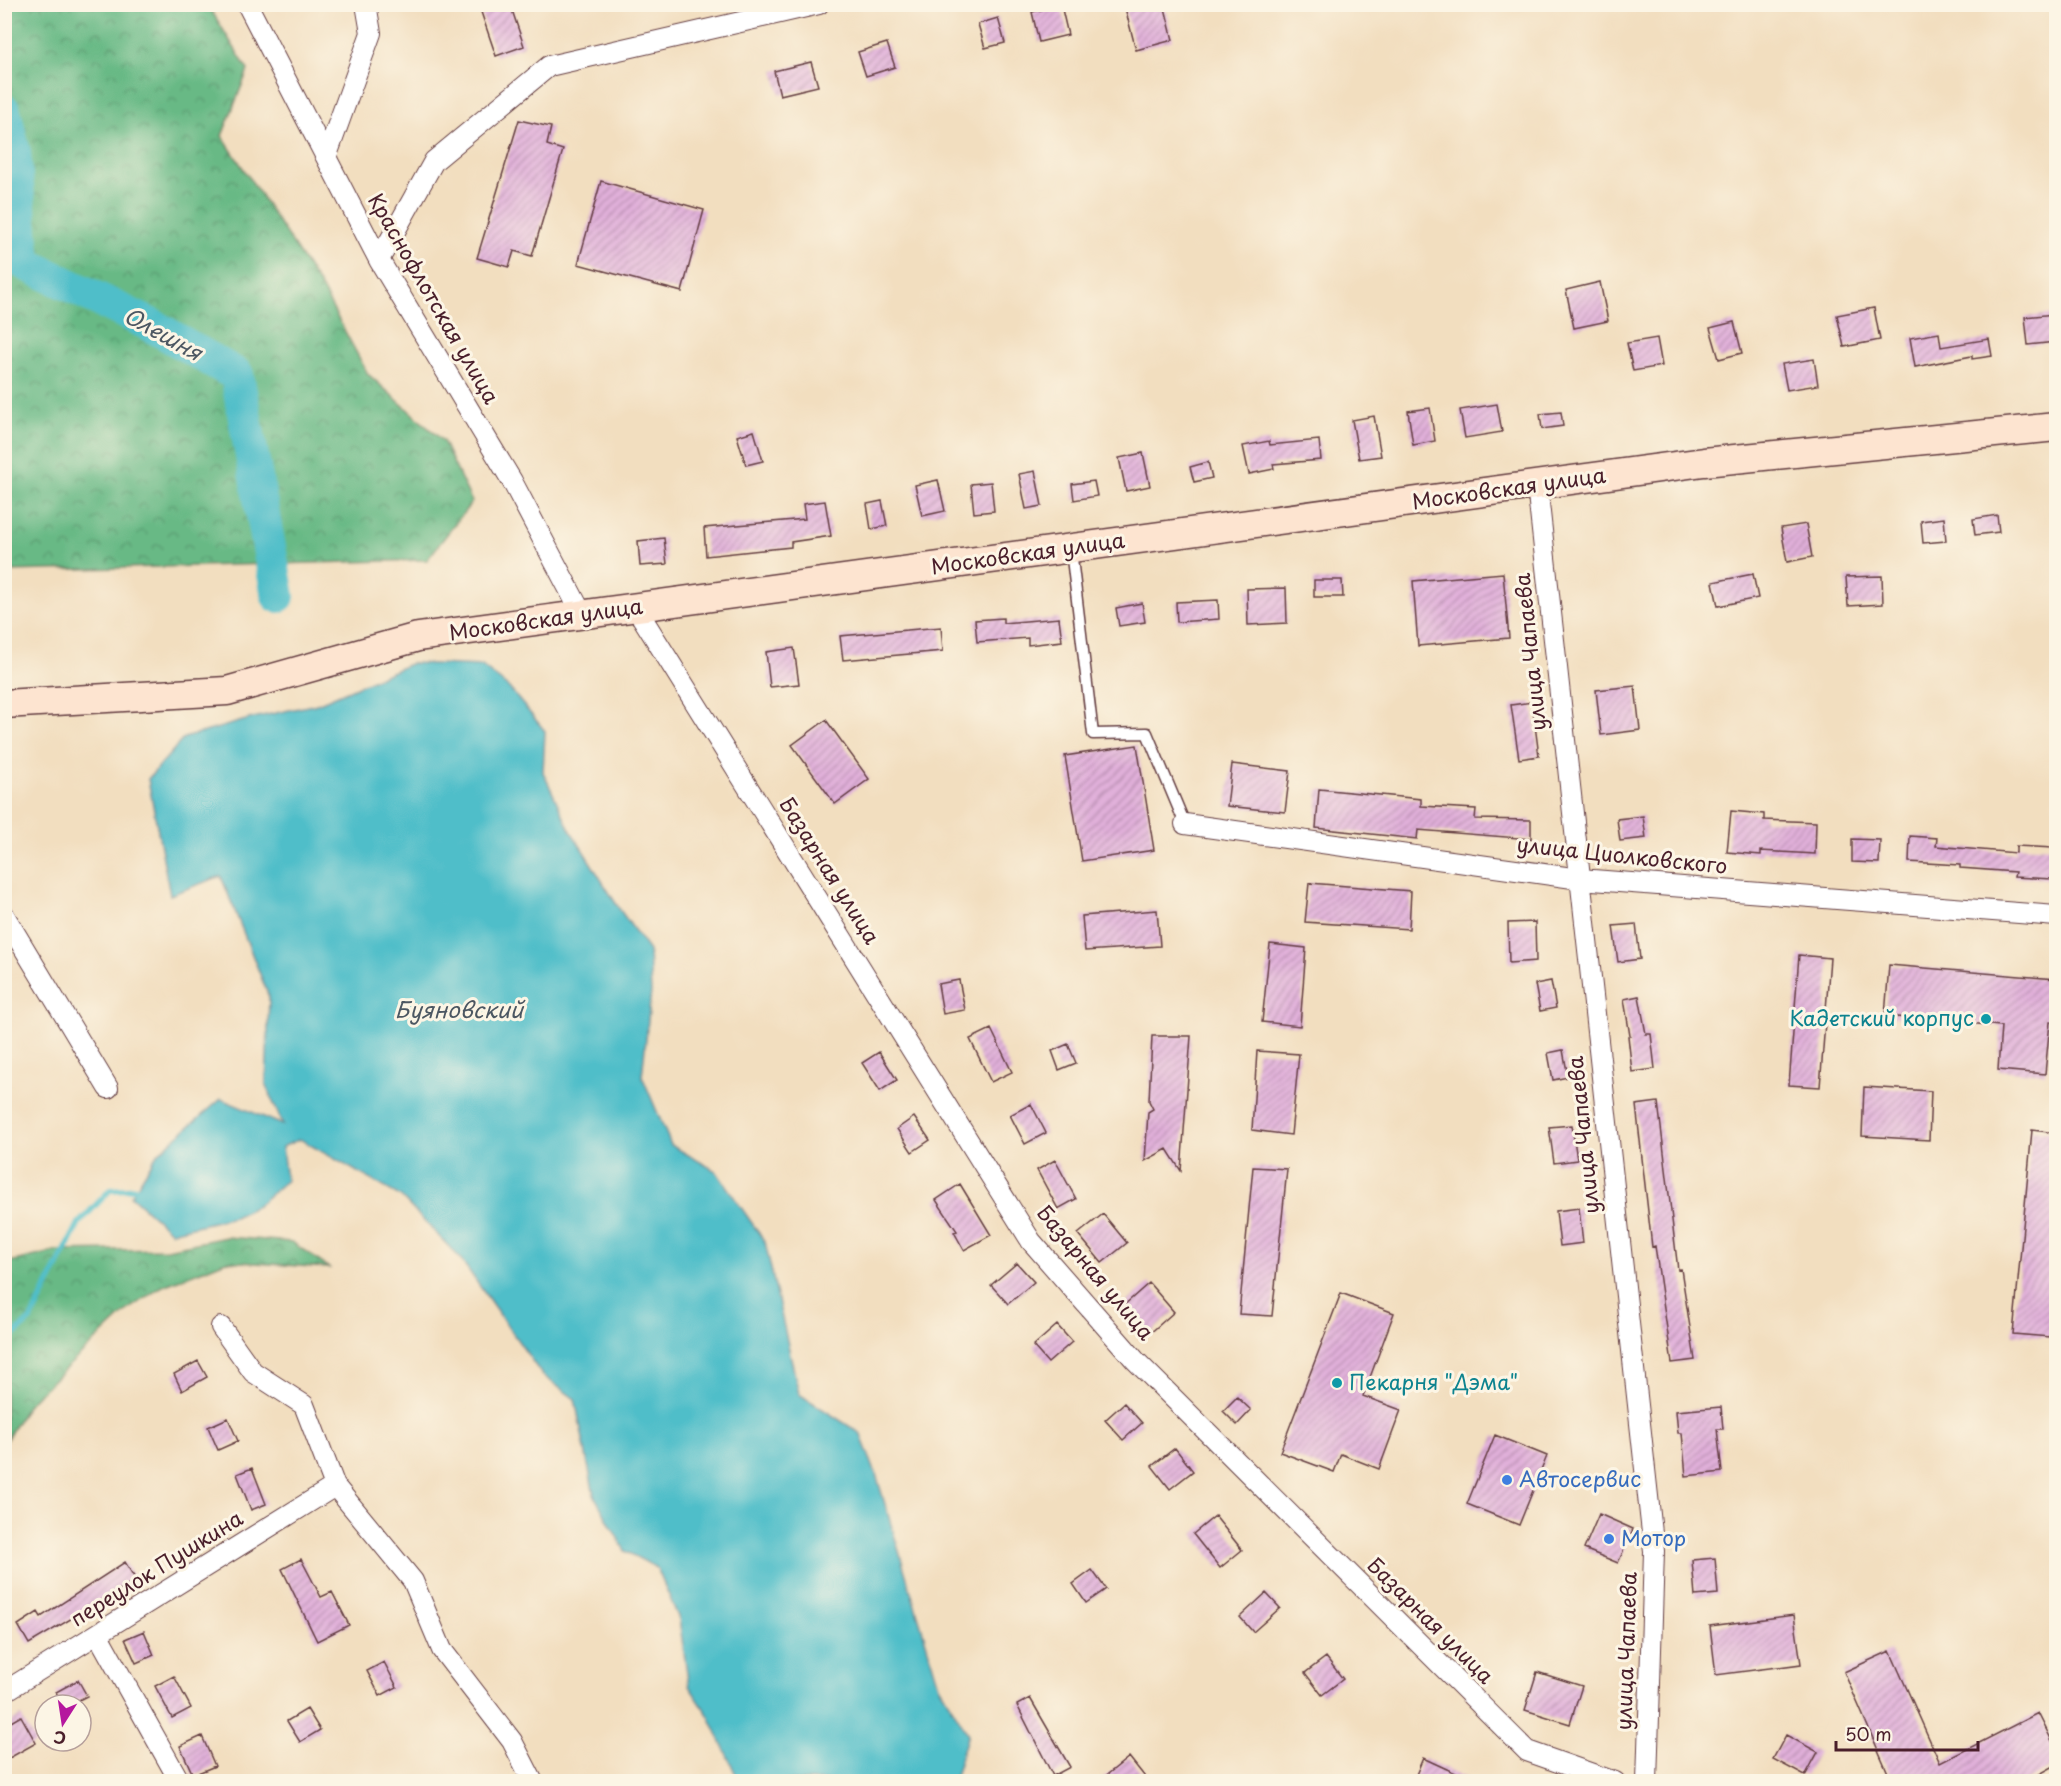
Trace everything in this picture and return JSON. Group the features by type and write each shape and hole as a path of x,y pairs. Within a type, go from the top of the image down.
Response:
{"street":[{"name":"Краснофлотская улица","path":"247,4 327,155 379,261 512,481 582,614"},
{"path":"327,155 371,33 366,4"},
{"path":"379,261 434,161 549,66 819,4"},
{"name":"Московская улица","path":"4,704 227,691 418,637 1704,462 2056,427"},
{"name":"улица Чапаева","path":"1537,485 1654,1551 1647,1782"},
{"name":"Базарная улица","path":"636,608 1031,1241 1135,1360 1527,1751 1615,1782"},
{"name":"улица Циолковского","path":"1185,824 1580,879 2056,916"},
{"path":"4,915 108,1088"},
{"path":"222,1327 253,1372 304,1406 335,1486 413,1581 442,1650 512,1741 533,1782"},
{"name":"переулок Пушкина","path":"4,1692 335,1486"},
{"path":"98,1635 180,1782"}],"lane":[{"path":"1071,548 1093,734 1147,733 1185,824"}],"green space":[{"path":"5,4 208,5 248,70 222,136 321,287 368,374 443,441 472,502 427,560 9,571 4,560"},
{"path":"226,1237 292,1242 329,1268 226,1261 163,1286 129,1309 28,1404 5,1442 5,1263 57,1251 167,1249"}],"water":[{"name":"Буяновский","path":"412,663 482,666 509,688 545,731 543,772 569,828 620,910 649,951 651,992 642,1076 671,1145 716,1171 765,1242 799,1394 860,1433 876,1474 939,1686 968,1734 955,1776 959,1781 739,1781 709,1716 689,1686 679,1619 657,1568 625,1551 594,1495 575,1399 542,1375 460,1258 400,1196 300,1139 282,1147 286,1181 257,1206 234,1217 171,1232 131,1196 157,1154 221,1099 283,1125 266,1086 269,997 221,876 170,895 148,779 184,738 253,718 317,704"}],"building":[{"path":"503,4 510,4 524,46 496,56 481,12"},
{"path":"1124,4 1164,4 1173,40 1136,50"},
{"path":"1061,5 1068,35 1039,42 1032,12"},
{"path":"998,18 1005,43 985,48 978,24"},
{"path":"887,43 895,67 866,76 858,52"},
{"path":"811,62 818,86 780,95 774,71"},
{"path":"519,120 551,127 547,145 563,150 532,256 514,251 509,267 477,258"},
{"path":"601,181 704,210 682,292 578,264"},
{"path":"1600,282 1608,321 1574,328 1566,290"},
{"path":"1874,308 1880,340 1844,347 1837,315"},
{"path":"2054,314 2056,342 2028,345 2025,317"},
{"path":"1734,322 1742,353 1719,359 1710,328"},
{"path":"1939,333 1941,347 1989,339 1992,356 1972,359 1972,356 1915,367 1910,338"},
{"path":"1657,338 1662,366 1633,371 1627,343"},
{"path":"1814,359 1818,385 1787,390 1782,364"},
{"path":"1497,404 1502,432 1465,438 1460,410"},
{"path":"1430,408 1435,441 1413,445 1408,411"},
{"path":"1561,412 1563,426 1542,429 1540,414"},
{"path":"1374,416 1381,456 1359,459 1352,420"},
{"path":"754,431 763,461 746,465 737,436"},
{"path":"1319,440 1321,460 1273,464 1274,469 1249,474 1243,446 1269,441 1270,445"},
{"path":"1143,453 1150,486 1126,491 1119,458"},
{"path":"1208,462 1212,478 1194,482 1190,467"},
{"path":"1035,471 1042,506 1026,509 1019,474"},
{"path":"938,480 945,511 922,516 915,485"},
{"path":"1094,481 1097,496 1074,500 1072,484"},
{"path":"991,482 994,511 974,513 971,484"},
{"path":"825,501 831,536 791,542 791,547 706,556 704,528 805,519 803,504"},
{"path":"882,501 887,526 871,529 867,504"},
{"path":"1997,515 1999,532 1975,535 1973,519"},
{"path":"1944,518 1946,541 1923,543 1921,521"},
{"path":"1806,524 1812,557 1787,562 1781,528"},
{"path":"664,538 667,564 640,566 638,541"},
{"path":"1503,573 1509,638 1418,646 1413,581"},
{"path":"1753,574 1758,598 1718,606 1713,582"},
{"path":"1882,576 1883,604 1848,606 1846,577"},
{"path":"1314,580 1342,580 1343,597 1314,597"},
{"path":"1286,588 1287,623 1248,625 1247,589"},
{"path":"1218,600 1219,619 1177,622 1176,602"},
{"path":"1142,603 1145,622 1119,626 1116,608"},
{"path":"1003,618 1003,623 1059,618 1062,641 1028,645 1028,638 977,642 975,620"},
{"path":"941,627 943,651 843,660 840,636"},
{"path":"794,648 799,684 770,687 766,652"},
{"path":"1635,686 1640,730 1601,735 1596,690"},
{"path":"1532,702 1539,756 1519,759 1511,705"},
{"path":"826,720 869,779 835,804 792,745"},
{"path":"1137,745 1154,850 1082,861 1065,756"},
{"path":"1232,764 1290,771 1285,812 1227,806"},
{"path":"1319,789 1421,799 1421,806 1476,809 1475,819 1531,820 1531,839 1418,830 1417,839 1316,828"},
{"path":"1731,811 1764,814 1764,820 1816,822 1815,854 1761,851 1761,855 1727,852"},
{"path":"1643,816 1646,838 1620,841 1617,819"},
{"path":"1910,836 1937,838 1936,846 2016,853 2016,846 2054,848 2052,879 2014,877 2015,872 1960,868 1960,865 1909,862"},
{"path":"1852,839 1880,840 1879,863 1852,862"},
{"path":"1309,883 1411,891 1409,929 1305,922"},
{"path":"1157,910 1160,946 1085,951 1082,916"},
{"path":"1535,922 1536,961 1509,963 1508,923"},
{"path":"1636,924 1640,959 1618,962 1613,926"},
{"path":"1270,944 1306,948 1300,1026 1262,1022"},
{"path":"1799,955 1830,958 1820,1087 1789,1085"},
{"name":"Кадетский корпус","path":"1889,965 2056,979 2056,1022 2050,1022 2045,1074 1998,1070 2001,1026 1885,1016"},
{"path":"959,980 965,1010 943,1014 938,984"},
{"path":"1551,981 1556,1008 1540,1011 1535,984"},
{"path":"1639,996 1646,1034 1651,1034 1655,1069 1632,1072 1628,1036 1630,1036 1624,999"},
{"path":"991,1029 1012,1072 991,1082 970,1039"},
{"path":"1152,1036 1191,1036 1181,1171 1167,1149 1145,1161 1148,1112 1153,1109 1149,1101"},
{"path":"1068,1044 1076,1063 1059,1070 1052,1051"},
{"path":"1563,1050 1568,1077 1553,1080 1548,1053"},
{"path":"1257,1051 1299,1054 1291,1135 1252,1130"},
{"path":"879,1052 897,1080 880,1091 862,1063"},
{"path":"1864,1087 1931,1091 1929,1140 1862,1136"},
{"path":"1658,1102 1678,1270 1681,1269 1695,1360 1672,1363 1655,1246 1652,1247 1636,1105"},
{"path":"1031,1104 1046,1133 1025,1144 1010,1115"},
{"path":"914,1117 930,1140 912,1152 897,1129"},
{"path":"1572,1125 1577,1160 1554,1163 1549,1127"},
{"path":"2032,1130 2056,1133 2056,1263 2050,1337 2013,1334"},
{"path":"1055,1160 1076,1199 1058,1209 1037,1170"},
{"path":"1253,1167 1287,1169 1272,1316 1239,1314"},
{"path":"960,1184 991,1235 964,1250 954,1232 957,1231 936,1200"},
{"path":"1579,1208 1583,1243 1560,1246 1556,1211"},
{"path":"1103,1214 1127,1243 1102,1263 1078,1234"},
{"path":"1017,1263 1034,1282 1008,1304 991,1285"},
{"path":"1149,1283 1174,1312 1148,1335 1123,1306"},
{"name":"Пекарня \"Дэма\"","path":"1341,1293 1394,1313 1363,1396 1401,1410 1379,1469 1341,1454 1334,1472 1280,1452"},
{"path":"1057,1325 1072,1342 1048,1363 1033,1346"},
{"path":"198,1361 207,1377 182,1391 174,1374"},
{"path":"1237,1397 1251,1410 1237,1425 1223,1411"},
{"path":"1124,1403 1142,1423 1123,1440 1105,1420"},
{"path":"1721,1407 1723,1429 1717,1429 1722,1472 1686,1476 1682,1433 1678,1433 1676,1411"},
{"path":"228,1418 238,1441 218,1450 208,1427"},
{"name":"Автосервис","path":"1495,1435 1547,1456 1519,1525 1467,1504"},
{"path":"1175,1448 1193,1471 1170,1489 1152,1466"},
{"path":"252,1468 266,1504 251,1510 237,1474"},
{"name":"Мотор","path":"1599,1514 1633,1529 1618,1563 1584,1549"},
{"path":"1215,1516 1242,1550 1220,1568 1193,1534"},
{"path":"1715,1558 1718,1594 1695,1596 1692,1560"},
{"path":"301,1559 321,1597 332,1592 349,1625 317,1641 282,1569"},
{"path":"125,1562 136,1580 29,1644 18,1625 38,1612 41,1617"},
{"path":"1092,1570 1106,1589 1086,1603 1073,1584"},
{"path":"1266,1593 1280,1608 1253,1632 1240,1617"},
{"path":"1794,1615 1801,1664 1716,1675 1710,1626"},
{"path":"144,1631 154,1655 136,1663 125,1639"},
{"path":"1890,1651 1940,1763 2038,1713 2056,1749 2056,1765 2025,1782 1892,1782 1844,1672"},
{"path":"1326,1657 1343,1679 1322,1695 1305,1673"},
{"path":"384,1662 397,1687 380,1696 367,1671"},
{"path":"1537,1672 1582,1686 1570,1724 1525,1710"},
{"path":"174,1676 191,1708 172,1718 155,1686"},
{"path":"78,1680 85,1693 57,1693"},
{"path":"1030,1698 1070,1767 1053,1776 1017,1705"},
{"path":"307,1709 320,1730 300,1742 287,1721"},
{"path":"21,1716 33,1738 33,1745 4,1761 4,1726"},
{"path":"1786,1735 1818,1752 1805,1776 1773,1759"},
{"path":"202,1736 215,1766 193,1775 180,1746"},
{"path":"1129,1757 1149,1782 1098,1782"},
{"path":"1423,1758 1475,1782 1413,1782"}],"waterway":[{"name":"Олешня","path":"4,111 14,153 24,263 153,326 237,375 278,596"},
{"path":"4,1344 31,1319 79,1223 110,1190 142,1188"}],"place":[{"name":"Кадетский корпус","path":"1986,1019"},
{"name":"Пекарня \"Дэма\"","path":"1337,1383"},
{"name":"Автосервис","path":"1507,1480"},
{"name":"Мотор","path":"1609,1539"}]}
